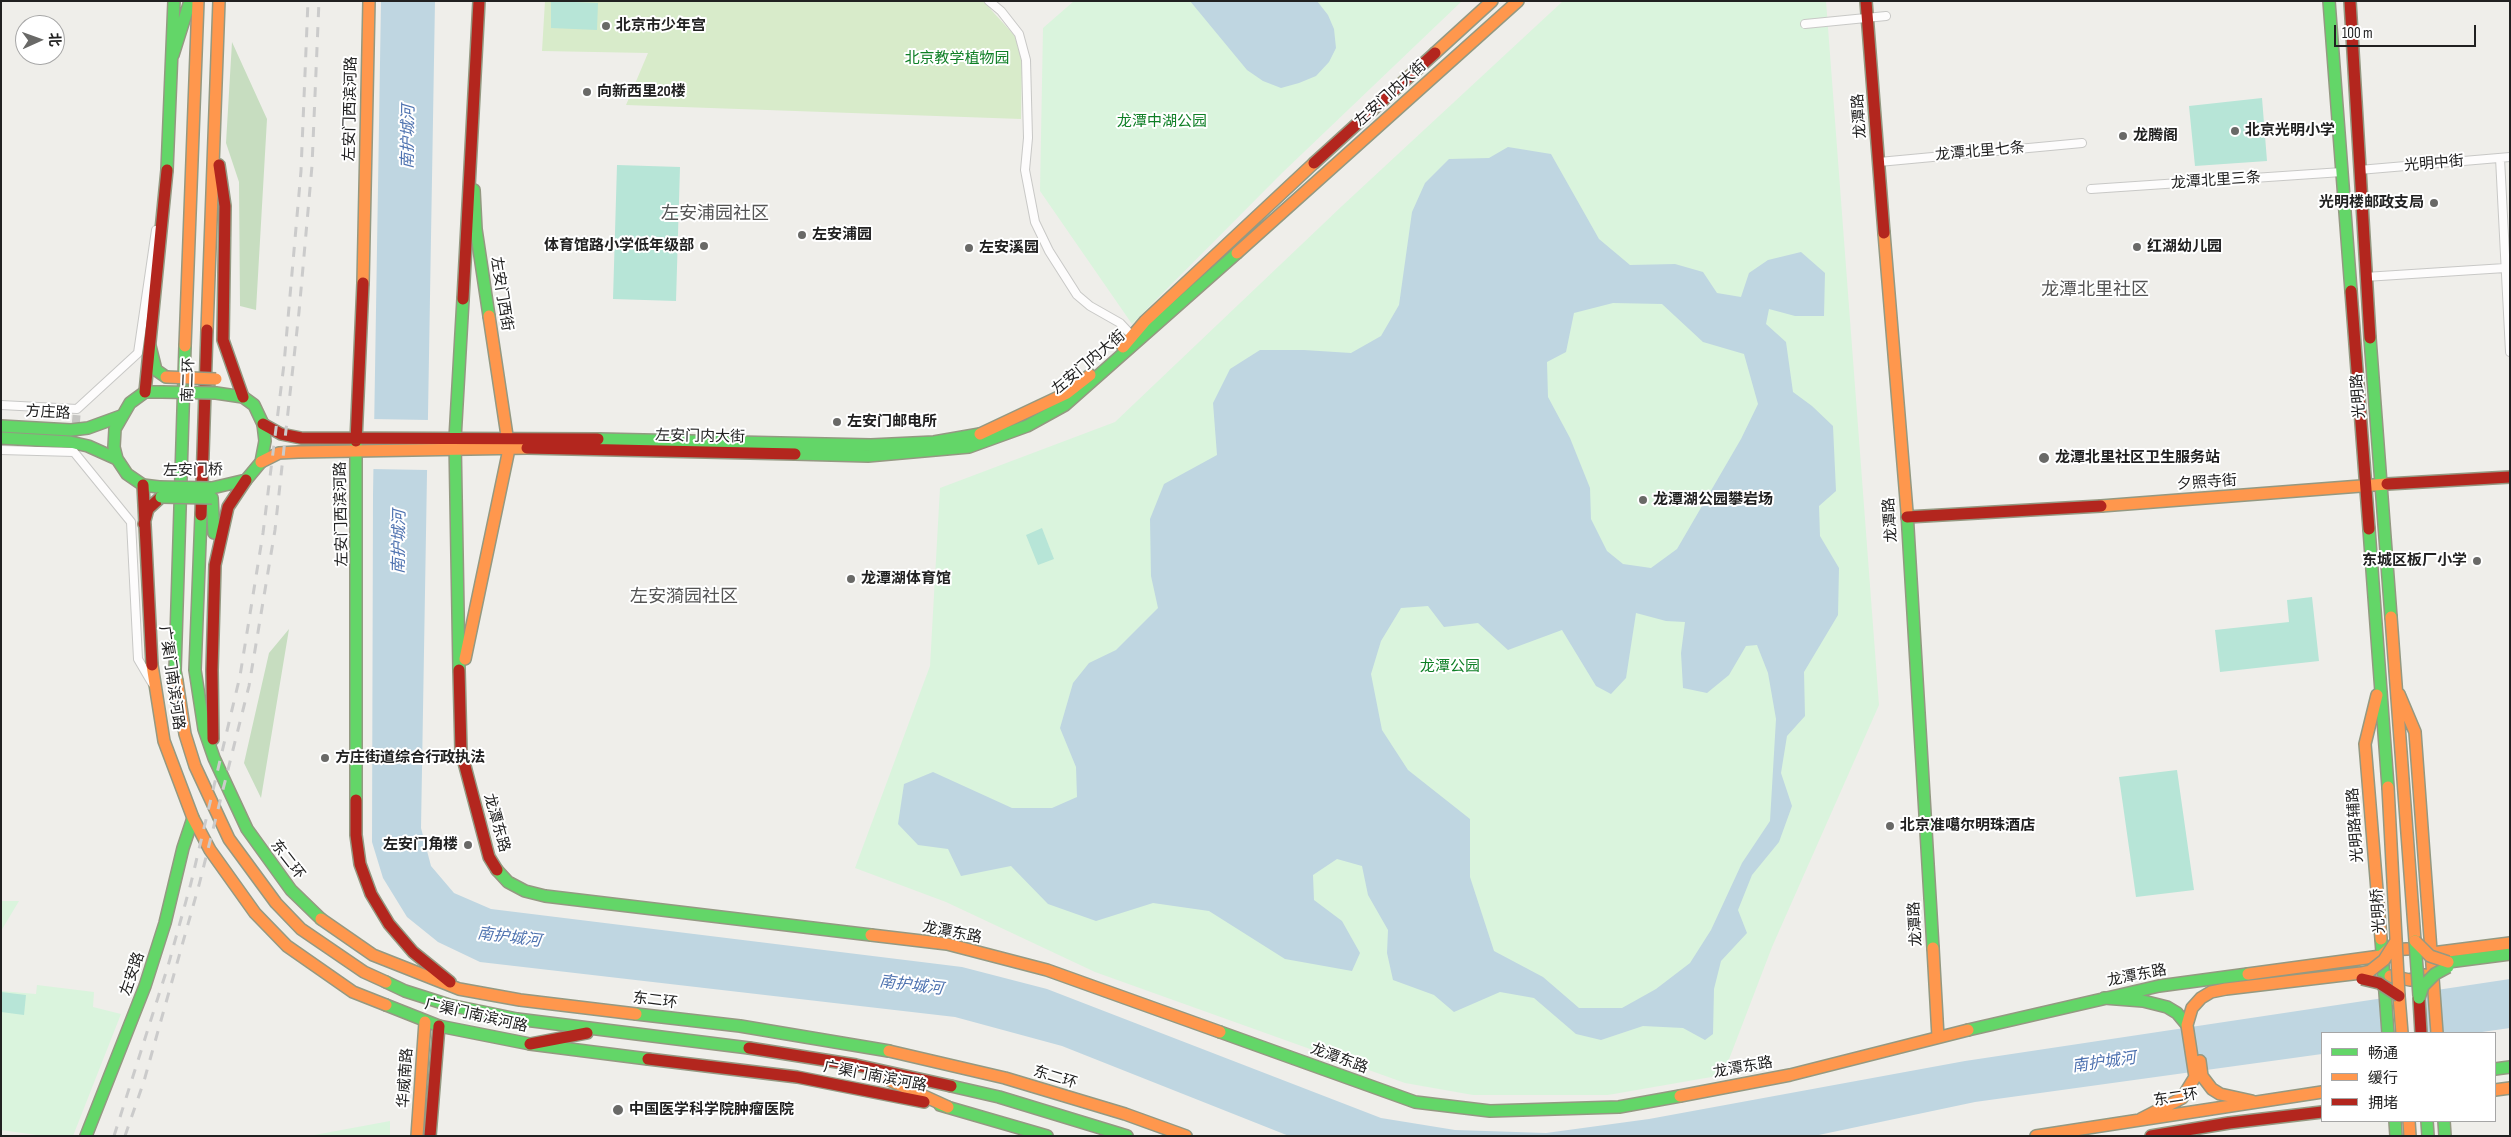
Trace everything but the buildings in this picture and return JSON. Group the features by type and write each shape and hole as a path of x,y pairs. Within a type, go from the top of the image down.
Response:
{"main road":[{"path":"145,392 167,171 174,1"},
{"path":"173,55 190,1"},
{"name":"南二环","path":"198,1 175,636 175,671 185,734 195,766 229,839 248,867 282,910 302,929 333,952 364,972 405,991 449,1005 517,1020 603,1030"},
{"name":"南二环","path":"214,758 198,699 195,636 219,1"},
{"name":"左安门西滨河路","path":"368,1 356,836 360,864 371,894 390,924 413,952 459,989"},
{"name":"左安门西街","path":"455,445 464,234 472,153 479,1"},
{"name":"左安门内大街","path":"1135,339 1144,321 1236,234 1492,1"},
{"name":"左安门内大街","path":"361,445 508,443 871,445 952,440 977,435 1067,393 1135,339 1518,1"},
{"name":"龙潭路","path":"1866,1 1907,517 1938,1037"},
{"name":"光明路","path":"2329,1 2388,787"},
{"name":"光明路","path":"2350,1 2366,277 2415,941"},
{"path":"150,346 156,370 166,377 216,379 222,373 226,206 214,130"},
{"name":"左安门西街","path":"472,153 476,229 508,443"},
{"path":"223,340 243,397"},
{"path":"117,459 114,447 115,429 121,416 130,403 145,392 162,392 243,397 254,405 263,424 265,441 261,462"},
{"name":"方庄路","path":"1,426 71,430 88,428 121,416"},
{"path":"263,424 271,430 290,438 361,445"},
{"name":"方庄路","path":"1,438 70,442 88,446 117,459"},
{"name":"龙潭东路","path":"461,677 506,468 508,443"},
{"path":"214,565 228,507 261,462 280,453 361,445"},
{"name":"龙潭东路","path":"455,445 461,751 489,857 508,882 525,891 948,944 1047,970 1415,1102 1490,1111 1619,1106 1790,1075 1938,1037 2159,986 2381,956"},
{"name":"左安门桥","path":"117,459 127,474 143,485 160,492"},
{"name":"夕照寺街","path":"1907,517 2153,503 2381,484 2510,477"},
{"name":"左安门桥","path":"212,493 246,480"},
{"name":"广渠门南滨河路","path":"143,485 149,632 154,688 164,741 174,774 193,818 210,850 235,887 260,918 287,946 353,992 439,1026 530,1044 735,1068 852,1086 948,1107 1048,1136"},
{"path":"144,524 148,509 160,492 212,493 214,507 212,670 214,758"},
{"path":"2395,685 2415,732 2438,1032"},
{"name":"光明路辅路","path":"2380,686 2365,744 2388,1032"},
{"name":"东二环","path":"214,758 247,829 280,877 314,914 373,955 459,989 520,1000 740,1026 911,1055 1005,1078 1125,1114 1186,1136"},
{"name":"光明桥","path":"2388,787 2402,1032"},
{"name":"左安路","path":"86,1136 145,986 165,923 183,848 193,818"},
{"path":"2252,1100 2220,1094 2212,1090 2199,1077 2192,1025 2201,1010 2209,1003 2221,998 2361,976 2384,960 2396,941"},
{"path":"2415,941 2430,956 2448,965 2510,960"},
{"path":"2415,941 2421,1032"},
{"path":"2381,956 2388,950 2424,948 2432,953 2510,943"},
{"path":"2419,998 2423,986 2448,965 2510,954"},
{"path":"2382,970 2392,977 2410,980 2425,975 2433,967"},
{"path":"2361,976 2379,983 2399,996"},
{"path":"2104,998 2144,1001 2167,1007 2192,1025"},
{"name":"华威南路","path":"417,1136 425,1022"},
{"name":"华威南路","path":"430,1136 439,1026"},
{"path":"530,1044 603,1030 738,1046 856,1064 1000,1098 1127,1136"},
{"path":"856,1064 948,1107"},
{"path":"2496,1069 2510,1067"},
{"path":"2141,1118 2182,1098 2199,1077"},
{"path":"2496,1090 2510,1088"},
{"name":"东二环","path":"2036,1136 2252,1100 2321,1092"},
{"path":"2151,1136 2229,1123 2321,1112"},
{"path":"2395,1122 2396,1136"},
{"path":"2409,1122 2410,1136"},
{"path":"2427,1122 2428,1136"},
{"path":"2444,1122 2445,1136"},
{"path":"2209,1136 2229,1123"}],"street":[{"path":"989,1 1001,11 1019,34 1026,60 1028,138 1024,170 1035,222 1048,251 1077,295 1090,306 1120,322 1135,339"},
{"path":"1805,24 1886,16"},
{"name":"龙潭北里七条","path":"1878,162 2082,143"},
{"name":"光明中街","path":"2359,170 2510,157"},
{"path":"2500,158 2510,352"},
{"path":"1,405 77,409 138,354 152,254 167,171"},
{"name":"龙潭北里三条","path":"2091,189 2342,172"},
{"path":"2366,277 2505,268"},
{"path":"1,450 74,452 131,522 138,659 154,688"}],"green space":[{"name":"北京教学植物园","path":"545,1 983,1 1015,36 1022,62 1021,119 626,105 648,53 542,51"},
{"path":"551,1 598,3 597,30 551,28"},
{"name":"龙潭中湖公园","path":"1074,1 1462,1 1282,173 1132,324 1040,191 1043,28"},
{"name":"龙潭公园","path":"1563,1 1826,1 1879,705 1772,947 1723,1075 1608,1095 1473,1095 1405,1083 1095,972 946,902 855,868 930,666 940,488 1115,422 1342,206"},
{"path":"232,42 267,119 256,310 240,306 239,182 226,143"},
{"path":"2262,98 2267,161 2195,166 2189,106"},
{"path":"617,165 680,167 676,301 613,299"},
{"path":"1042,528 1054,559 1038,565 1026,535"},
{"path":"2312,597 2319,661 2220,672 2215,630 2289,622 2287,600"},
{"path":"289,629 261,798 244,763 269,653"},
{"path":"2177,770 2194,890 2136,897 2119,777"},
{"path":"1,901 19,901 1,931"},
{"path":"37,985 94,992 93,1007 121,1014 73,1136 44,1136 1,1130 1,991 36,994"},
{"path":"1,992 26,995 24,1015 1,1012"},
{"path":"390,1121 390,1136 309,1136"}],"water":[{"name":"南护城河","path":"381,1 435,1 421,828 431,866 454,893 491,909 962,967 1047,989 1381,1118 1455,1130 1546,1133 1649,1119 1965,1061 2510,979 2510,1028 2482,1032 2321,1032 2321,1054 1975,1102 1814,1136 1289,1136 1062,1046 955,1017 480,962 438,942 407,917 383,878 372,842 373,495"},
{"path":"1190,1 1317,1 1328,15 1334,29 1336,48 1329,62 1316,76 1281,88 1263,81 1247,70"},
{"path":"1508,147 1551,154 1599,239 1630,265 1675,264 1703,272 1717,293 1741,297 1749,273 1768,260 1801,252 1825,273 1824,316 1795,316 1769,309 1766,324 1786,342 1793,392 1812,406 1833,426 1836,491 1819,506 1820,536 1839,568 1838,615 1804,672 1805,716 1787,736 1781,773 1792,806 1779,842 1752,875 1738,910 1747,933 1721,961 1714,989 1713,1034 1705,1040 1683,1028 1643,1026 1601,1040 1576,1034 1534,998 1500,992 1454,1012 1434,995 1393,980 1387,953 1388,930 1368,895 1362,866 1337,859 1313,875 1314,900 1342,921 1360,953 1352,971 1285,959 1209,911 1153,903 1096,921 1048,904 1011,866 961,876 948,849 918,845 898,824 904,784 933,772 1012,808 1052,808 1077,797 1076,767 1060,728 1073,683 1089,663 1116,650 1158,608 1151,576 1150,519 1164,484 1217,455 1213,403 1230,369 1260,350 1351,353 1381,336 1399,305 1412,212 1425,183 1449,159 1489,158","holes":["1613,303 1662,304 1703,342 1744,354 1758,404 1741,439 1677,549 1651,568 1623,564 1607,551 1591,519 1590,488 1570,438 1548,397 1547,362 1566,352 1574,313","1428,606 1444,627 1478,623 1508,650 1562,630 1596,686 1611,694 1626,678 1636,613 1666,621 1685,622 1681,653 1683,688 1707,693 1729,675 1746,646 1757,645 1768,673 1776,719 1770,821 1742,863 1711,930 1690,963 1656,989 1622,1008 1579,1008 1543,977 1494,951 1470,877 1470,819 1408,770 1382,730 1371,674 1381,641 1401,608"]}],"pier":[{"path":"371,419 429,420 428,470 371,469"},
{"path":"2426,989 2427,1032 2393,1032 2389,995"}],"tunnel":[{"path":"74,447 77,409"}],"railway":[{"path":"114,1136 168,966 191,883 240,676 263,533 284,364 301,171 308,1"},
{"path":"125,1136 144,1081 199,885 249,686 275,530 299,312 312,166 319,1"}],"traffic: fast":[{"path":"167,170 174,1"},
{"path":"173,55 190,1"},
{"path":"2329,1 2351,291"},
{"path":"474,190 476,229 489,316"},
{"path":"795,454 868,456 969,447 1027,426 1065,405 1237,253"},
{"path":"459,670 455,439 463,299"},
{"path":"2370,338 2391,617"},
{"path":"150,346 156,370 166,377"},
{"path":"177,681 175,671 185,346"},
{"path":"159,487 143,485 127,474 117,459 114,447 115,429 130,403 145,392 162,392"},
{"path":"162,392 216,393"},
{"path":"212,488 246,480 261,462 265,441 263,424 254,405 243,397 216,393"},
{"path":"1,426 71,430 88,428 121,416"},
{"path":"598,439 871,445 934,442 980,434"},
{"path":"1,438 70,442 88,446 117,459"},
{"path":"356,441 356,800"},
{"path":"159,487 212,488"},
{"path":"161,497 212,498"},
{"path":"212,498 214,533"},
{"path":"1907,512 1933,948"},
{"path":"201,515 195,670 204,729 214,758 247,829 291,890 321,919"},
{"path":"2369,529 2388,787"},
{"path":"86,1136 145,986 165,923 183,848 193,818"},
{"path":"497,870 508,882 525,891 545,896 871,935"},
{"path":"2381,939 2388,1032"},
{"path":"2415,941 2419,996"},
{"path":"2448,962 2510,954"},
{"path":"2419,998 2423,986 2435,974 2448,967"},
{"path":"1968,1030 2159,986 2248,974"},
{"path":"386,982 405,991 449,1005 517,1019 749,1048"},
{"path":"2104,998 2143,1001 2167,1007 2177,1013 2187,1025"},
{"path":"386,1005 439,1026 530,1044 648,1059"},
{"path":"636,1014 740,1026 889,1051"},
{"path":"1220,1032 1415,1102 1490,1111 1619,1107 1680,1096"},
{"path":"2496,1069 2510,1067"},
{"path":"951,1086 999,1097 1127,1136"},
{"path":"940,1105 1047,1136"},
{"path":"2395,1122 2396,1136"},
{"path":"2427,1122 2428,1136"},
{"path":"2444,1122 2445,1136"}],"traffic: slow":[{"path":"185,346 198,1"},
{"path":"207,330 219,1"},
{"path":"363,283 369,1"},
{"path":"1435,53 1492,1"},
{"path":"1237,253 1518,1"},
{"path":"1123,347 1145,321 1314,163"},
{"path":"1884,233 1907,512"},
{"path":"465,659 509,449 489,316"},
{"path":"980,434 1067,393 1090,375"},
{"path":"166,377 216,379"},
{"path":"261,462 279,453 527,448"},
{"path":"2101,506 2387,484"},
{"path":"2391,617 2415,941"},
{"path":"152,665 164,741 193,818 210,850 255,913 287,946 353,992 386,1005"},
{"path":"177,681 185,734 195,766 229,839 276,903 301,929 364,972 386,982"},
{"path":"2399,694 2415,732 2437,1032"},
{"path":"2377,695 2365,744 2381,939"},
{"path":"2388,787 2399,996"},
{"path":"321,919 373,955 459,989 520,1000 636,1014"},
{"path":"871,935 947,944 1047,970 1220,1032"},
{"path":"2361,973 2370,971 2384,960 2396,941"},
{"path":"2415,941 2430,956 2448,962"},
{"path":"2248,974 2381,956 2388,950 2425,948 2432,953 2510,943"},
{"path":"1933,948 1938,1037"},
{"path":"2141,1119 2182,1098 2195,1077 2187,1025 2192,1008 2201,998 2211,992 2226,989 2361,973"},
{"path":"2390,976 2410,980 2425,975"},
{"path":"2399,996 2402,1032"},
{"path":"417,1136 425,1022"},
{"path":"1680,1096 1790,1075 1968,1030"},
{"path":"889,1051 1005,1078 1125,1114 1186,1136"},
{"path":"2200,1061 2202,1076 2212,1089 2220,1094 2252,1101"},
{"path":"878,1075 948,1107"},
{"path":"2496,1090 2510,1088"},
{"path":"2036,1136 2321,1092"},
{"path":"2409,1122 2410,1136"}],"traffic: jam":[{"path":"463,299 479,1"},
{"path":"1866,1 1884,233"},
{"path":"2350,1 2370,338"},
{"path":"1314,163 1435,53"},
{"path":"219,165 225,206 223,340 243,397"},
{"path":"145,392 167,170"},
{"path":"356,441 363,283"},
{"path":"2351,291 2369,529"},
{"path":"201,515 207,330"},
{"path":"263,424 281,434 301,438 598,439"},
{"path":"527,448 795,454"},
{"path":"2387,484 2510,477"},
{"path":"213,739 212,670 215,565 228,507 246,480"},
{"path":"143,485 152,665"},
{"path":"144,524 148,509 161,497"},
{"path":"1907,517 2101,506"},
{"path":"459,670 461,751 489,857 497,870"},
{"path":"356,800 356,835 360,864 371,894 389,924 413,952 450,982"},
{"path":"2362,979 2379,983 2399,996"},
{"path":"2419,998 2421,1032"},
{"path":"430,1136 439,1026"},
{"path":"530,1044 587,1033"},
{"path":"749,1048 856,1065 951,1086"},
{"path":"648,1059 797,1077 924,1102"},
{"path":"2151,1136 2229,1123 2321,1112"}],"place":[{"name":"北京市少年宫","path":"606,26"},
{"name":"向新西里20楼","path":"587,92"},
{"name":"北京光明小学","path":"2235,131"},
{"name":"龙腾阁","path":"2123,136"},
{"name":"光明楼邮政支局","path":"2434,203"},
{"name":"左安浦园","path":"802,235"},
{"name":"体育馆路小学低年级部","path":"704,246"},
{"name":"红湖幼儿园","path":"2137,247"},
{"name":"左安溪园","path":"969,248"},
{"name":"左安门邮电所","path":"837,422"},
{"name":"龙潭北里社区卫生服务站","path":"2044,458"},
{"name":"龙潭湖公园攀岩场","path":"1643,500"},
{"name":"东城区板厂小学","path":"2477,561"},
{"name":"龙潭湖体育馆","path":"851,579"},
{"name":"方庄街道综合行政执法","path":"325,758"},
{"name":"北京准噶尔明珠酒店","path":"1890,826"},
{"name":"左安门角楼","path":"468,845"},
{"name":"中国医学科学院肿瘤医院","path":"618,1110"}],"district":[{"name":"左安浦园社区","path":"715,214"},
{"name":"龙潭北里社区","path":"2095,290"},
{"name":"左安漪园社区","path":"684,597"}]}
